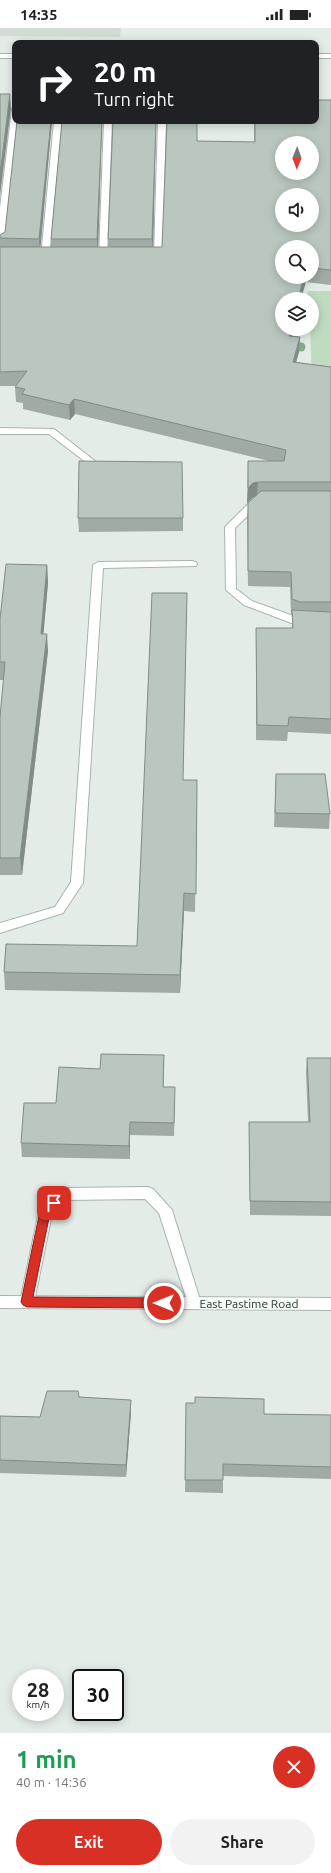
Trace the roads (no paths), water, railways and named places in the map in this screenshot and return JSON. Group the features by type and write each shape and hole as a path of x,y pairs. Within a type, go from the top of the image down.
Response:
{"street":[{"path":"0,56 12,56"},
{"path":"319,56 331,56"},
{"path":"0,246 14,124"},
{"path":"45,257 58,124"},
{"path":"103,257 108,124"},
{"path":"142,257 158,258 162,124"},
{"path":"0,431 51,431 95,465"},
{"path":"272,501 257,501 230,527 231,590 248,603 298,622 331,622"},
{"path":"0,928 59,910 77,882 98,565 192,564"},
{"path":"27,1302 46,1211 62,1194 148,1192 165,1210 194,1303"},
{"name":"East Pastime Road","path":"0,1302 331,1304"}]}
